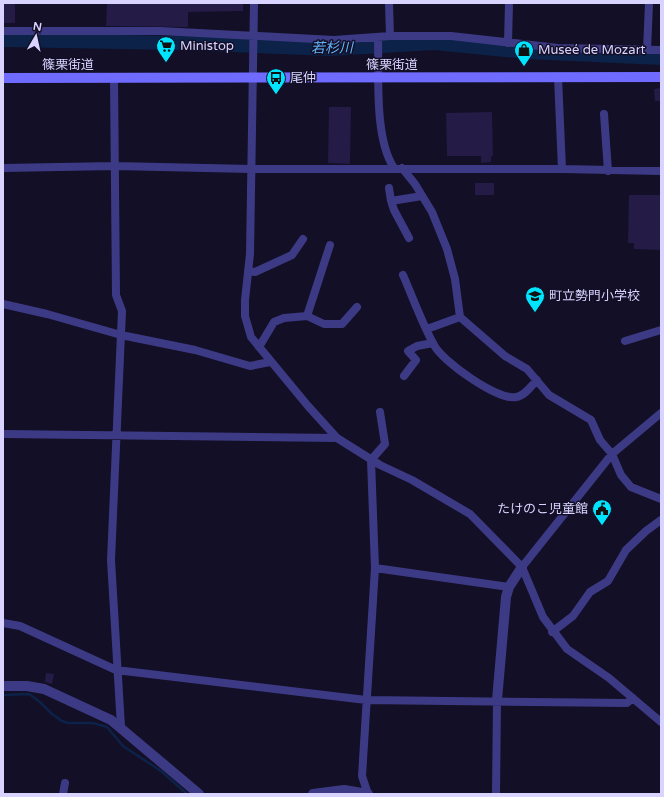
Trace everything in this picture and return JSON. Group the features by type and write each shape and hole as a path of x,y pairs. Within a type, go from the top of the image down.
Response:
{"main road":[{"name":"篠栗街道","path":"3,78 661,77"}],"street":[{"path":"254,3 255,36 252,78 250,254 245,300 245,316 251,337 270,362 337,438 372,460 412,480 470,514 522,566 543,617 552,632 567,649 633,698 661,722"},
{"path":"389,3 390,36"},
{"path":"508,43 509,3"},
{"path":"646,50 649,3"},
{"path":"3,31 160,30 334,40 390,36 451,36 558,48 661,50"},
{"path":"378,38 380,130 386,157 398,168 422,196 432,212 447,249 455,279 460,317 505,356 527,369 549,395 591,420 600,440 612,454 621,475 631,487 661,499"},
{"path":"558,77 562,169"},
{"path":"114,78 116,295 122,311 111,560 116,670 121,727"},
{"path":"604,114 608,171"},
{"path":"3,168 116,166 251,169 562,169 661,172"},
{"path":"389,188 394,210 409,238"},
{"path":"391,201 422,196"},
{"path":"248,271 255,272 292,255 303,239"},
{"path":"306,316 330,245"},
{"path":"403,275 433,343 468,377 492,392 515,398 522,395 537,380"},
{"path":"3,304 47,314 121,335 195,350 250,366 270,362"},
{"path":"259,347 274,322 284,318 306,316 324,324 342,324 357,306"},
{"path":"427,329 460,317"},
{"path":"625,341 661,330"},
{"path":"404,376 416,360 408,351 417,346 433,343"},
{"path":"313,794 344,790 368,794 362,776 375,568 372,460 385,444 380,412"},
{"path":"496,794 497,700 503,618 509,587 522,566 612,454 661,413"},
{"path":"3,434 116,434 337,438"},
{"path":"552,632 573,616 590,592 608,581 626,550 646,531 661,520"},
{"path":"375,568 509,587"},
{"path":"3,623 20,626 116,670 366,700 627,702 633,698"},
{"path":"3,686 27,686 44,689 105,717 121,727 199,794"},
{"path":"63,794 65,783"}],"building":[{"path":"3,3 15,3 15,23 3,23"},
{"path":"107,3 243,3 243,11 188,12 188,27 106,26"},
{"path":"661,88 661,101 655,101 654,89"},
{"path":"329,107 351,107 350,164 328,163"},
{"path":"492,112 493,156 491,156 491,162 481,163 481,156 447,156 446,113"},
{"path":"475,183 494,183 494,195 475,195"},
{"path":"629,195 661,195 661,250 634,249 634,243 628,243"},
{"path":"46,673 54,674 52,684 45,682"}],"waterway":[{"name":"若杉川","path":"3,40 178,43 330,49 434,43 527,52 661,58"},
{"path":"3,695 29,694 62,721 68,723 93,723 107,727 123,746 161,771 187,794"}],"place":[{"name":"Ministop","path":"166,63"},
{"name":"Museé de Mozart","path":"524,67"},
{"name":"尾仲","path":"276,95"},
{"name":"町立勢門小学校","path":"535,313"},
{"name":"たけのこ児童館","path":"602,526"}]}
